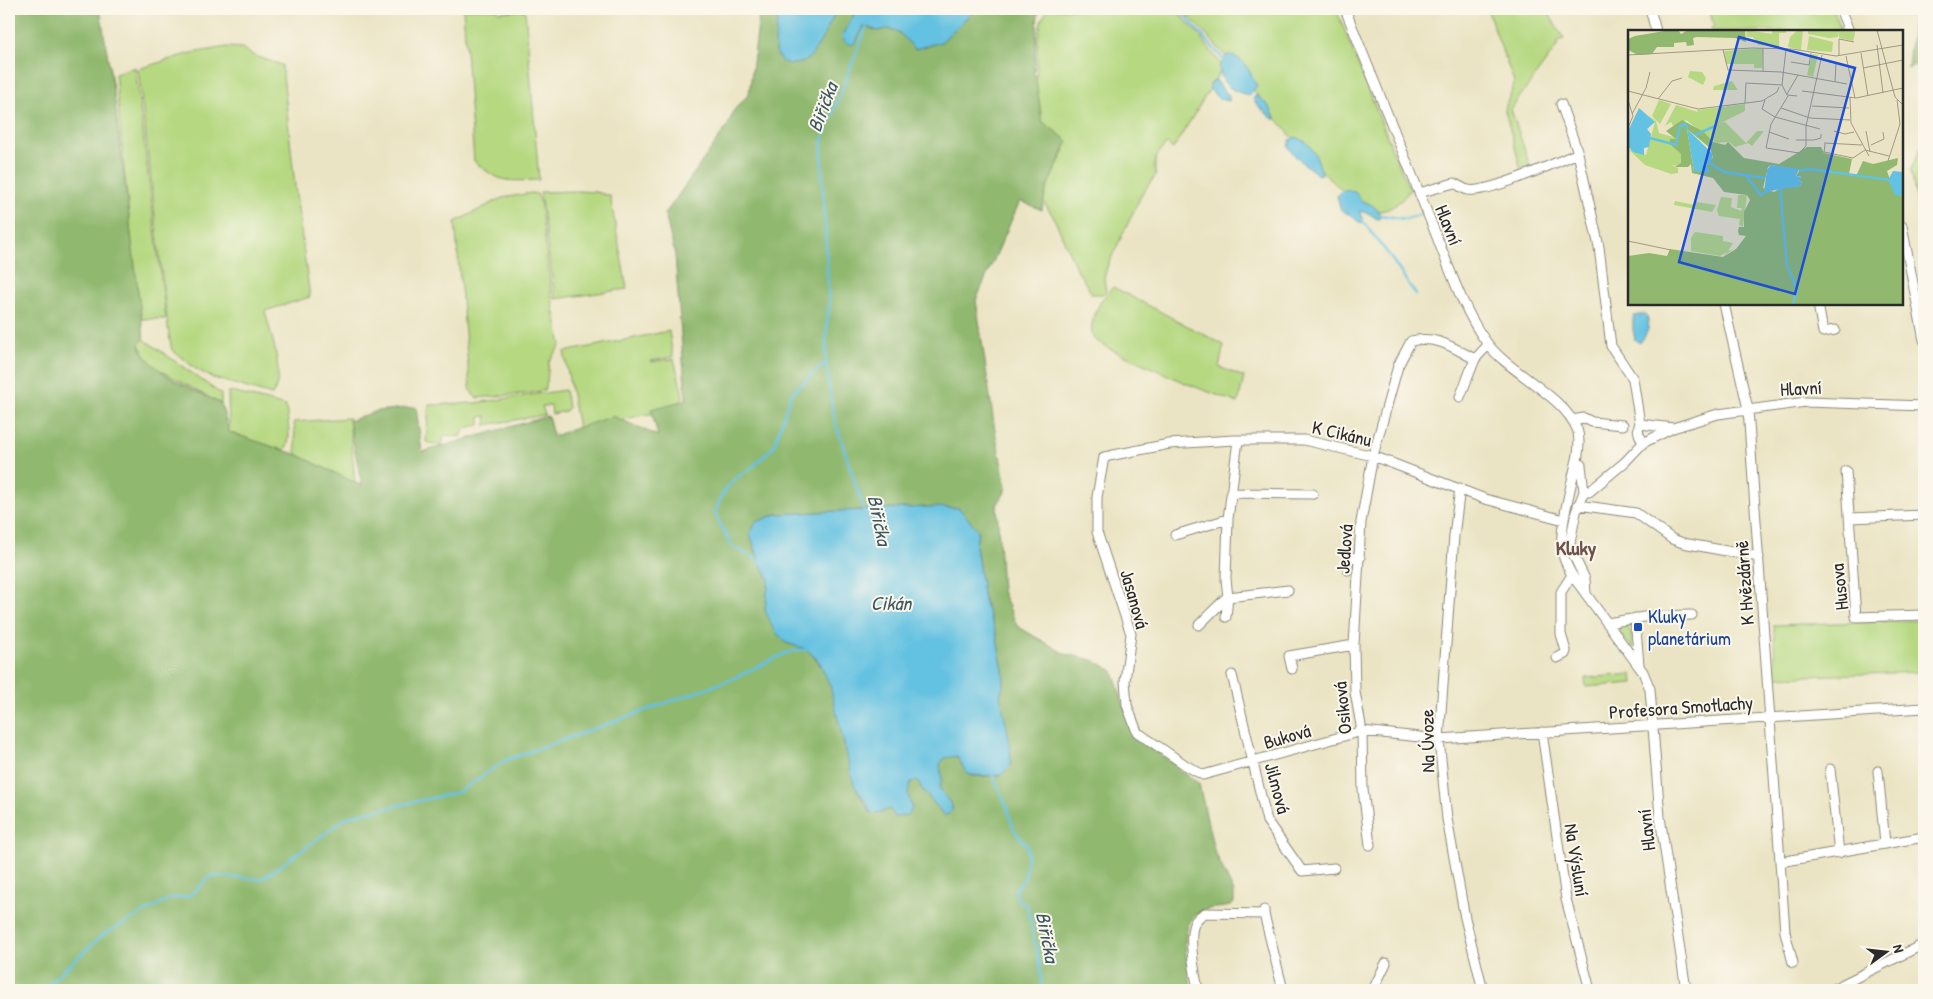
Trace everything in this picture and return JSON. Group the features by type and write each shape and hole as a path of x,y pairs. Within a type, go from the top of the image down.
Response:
{"street":[{"name":"Hlavní","path":"1345,9 1474,324 1488,345 1553,399 1572,420 1578,438 1576,461 1564,520 1562,550 1572,575 1640,667 1650,688 1662,830 1686,990"},
{"path":"1650,9 1656,30"},
{"path":"1840,9 1848,30"},
{"path":"1561,104 1578,153 1599,247 1611,346 1633,379 1640,424 1638,428 1643,443"},
{"path":"1419,193 1454,183 1468,191 1480,189 1533,173 1578,153"},
{"path":"1903,231 1924,340"},
{"name":"K Hvězdárně","path":"1724,305 1748,409 1785,932 1793,963"},
{"path":"1818,305 1823,332 1834,330"},
{"name":"Jedlová","path":"1354,645 1362,522 1373,456 1398,366 1411,341 1424,338 1437,340 1475,359"},
{"path":"1460,397 1475,359 1488,345"},
{"name":"Hlavní","path":"1584,492 1589,492 1625,462 1643,443 1674,428 1718,414 1806,402 1924,406"},
{"path":"1572,420 1584,418 1592,422 1623,425"},
{"path":"1640,424 1674,428"},
{"path":"1226,617 1228,597 1226,579 1228,519 1238,440"},
{"name":"K Cikánu","path":"1104,457 1169,444 1238,440 1304,440 1373,456 1485,499 1564,520"},
{"name":"Jasanová","path":"1104,457 1098,497 1097,532 1131,634 1125,681 1127,705 1137,732 1203,775"},
{"name":"Hlavní","path":"1576,461 1580,465 1584,492 1578,505 1570,542 1571,550 1585,579 1586,594"},
{"name":"Husova","path":"1846,471 1856,618 1924,615"},
{"name":"Na Úvoze","path":"1460,488 1454,536 1439,739 1447,819 1465,918 1482,990"},
{"path":"1232,493 1313,494"},
{"path":"1578,505 1636,513 1672,539 1683,543 1759,556"},
{"path":"1850,518 1924,515"},
{"path":"1175,535 1228,519"},
{"path":"1348,570 1348,557 1360,558"},
{"path":"1557,658 1565,654 1566,651 1561,634 1561,592 1572,575"},
{"path":"1199,625 1228,597 1288,590"},
{"path":"1607,623 1635,618 1692,615"},
{"name":"Hlavní","path":"1635,618 1640,667"},
{"path":"1292,669 1290,656 1354,645"},
{"name":"Osiková","path":"1354,645 1355,692 1362,731 1363,790 1370,845"},
{"name":"Jilmová","path":"1232,675 1267,821 1302,871 1334,868"},
{"name":"Profesora Smotlachy","path":"1439,739 1924,708"},
{"name":"Buková","path":"1203,775 1362,731 1439,739"},
{"name":"Na Výsluní","path":"1542,732 1566,898 1590,990"},
{"path":"1830,769 1838,853"},
{"path":"1878,771 1885,844"},
{"path":"1780,862 1924,837"},
{"path":"1198,990 1193,936 1194,925 1198,917 1205,913 1264,912 1283,990"},
{"path":"1831,990 1924,944"},
{"path":"1373,990 1386,963"}],"green space":[{"path":"9,9 100,9 114,95 144,339 139,344 145,355 163,373 221,404 229,432 298,455 362,486 349,421 377,411 416,407 422,452 548,416 553,436 613,416 658,436 651,409 686,400 675,255 665,214 728,125 734,110 749,94 760,9 780,9 777,21 822,37 837,9 849,9 854,15 855,43 864,26 878,31 887,28 901,34 915,49 941,42 976,9 1041,9 1038,14 1034,74 1042,121 1068,141 1046,189 1042,210 1020,201 976,300 995,431 1006,487 997,505 1002,591 1017,626 1065,654 1093,660 1113,671 1132,732 1199,784 1214,850 1234,893 1234,903 1225,907 1208,909 1197,914 1190,922 1185,943 1192,990 9,990","holes":["927,507 978,530 976,546 984,600 996,633 1003,670 1004,685 1000,694 1001,775 979,777 968,774 957,758 954,755 950,755 940,764 942,780 939,787 952,806 952,810 945,816 917,781 911,782 908,792 912,808 890,809 877,813 870,812 854,782 838,711 826,675 807,650 786,643 765,610 769,579 753,546 756,522 777,514"]},
{"path":"463,9 498,9 498,12 525,10 539,180 504,180 491,174 474,161"},
{"path":"1048,9 1175,9 1201,37 1223,67 1173,149 1167,144 1160,151 1155,162 1156,175 1142,194 1107,267 1104,279 1106,291 1103,294 1092,294 1076,268 1054,218 1043,201 1050,180 1065,150 1042,121 1036,83 1038,39 1041,21"},
{"path":"1181,9 1336,9 1410,190 1393,206 1380,211 1365,207 1347,195 1307,154 1228,59"},
{"path":"1487,9 1546,9 1564,39 1557,41 1558,45 1511,109 1530,166 1521,170 1505,111 1514,82"},
{"path":"1709,9 1834,9 1841,30 1712,30 1711,28 1714,26"},
{"path":"1914,9 1924,9 1924,61 1908,68"},
{"path":"226,47 242,48 252,55 282,65 295,187 310,297 265,311 278,366 276,387 272,395 213,378 196,369 172,350 169,336 138,69 187,54"},
{"path":"135,67 166,319 139,319 115,74"},
{"path":"1924,141 1924,246 1911,170"},
{"path":"540,192 596,192 610,196 627,289 555,299"},
{"path":"531,193 537,194 540,201 552,298 561,345 549,361 547,382 544,390 477,398 473,395 470,388 455,222 502,198"},
{"path":"1113,287 1224,345 1219,367 1244,377 1238,403 1185,383 1108,348 1094,339 1092,333 1093,318 1100,304"},
{"path":"669,331 673,357 650,361 674,359 683,402 650,414 578,428 564,352"},
{"path":"144,339 221,394 221,404 153,366 145,357 138,344"},
{"path":"565,390 568,408 566,411 552,414 551,406 542,406 545,415 485,425 487,422 486,416 480,417 480,425 466,429 461,437 444,435 442,446 426,442 429,405 475,403"},
{"path":"228,391 286,406 289,436 287,447 284,451 229,432"},
{"path":"349,418 355,483 298,455 296,452 294,422"},
{"path":"1924,620 1924,672 1775,677 1774,625"},
{"path":"1629,625 1631,633 1632,648 1618,630 1620,626"},
{"path":"1632,674 1633,683 1586,687 1585,678"}],"water":[{"path":"780,9 837,9 818,46 810,57 800,63 785,63 779,58 776,51 775,43"},
{"path":"849,9 976,9 941,42 915,49 895,30 885,29 878,31 864,26 855,43 849,45 841,37 854,15"},
{"path":"1227,55 1242,61 1252,76 1257,86 1249,96 1229,87 1223,79 1219,67"},
{"path":"1215,80 1229,95 1229,101 1219,99 1210,90 1210,84"},
{"path":"1256,95 1269,106 1275,118 1274,120 1258,106 1253,99"},
{"path":"1296,137 1302,139 1314,151 1322,174 1318,175 1296,157 1288,147 1290,140"},
{"path":"1346,190 1355,192 1362,201 1372,205 1380,212 1380,218 1377,219 1370,214 1359,211 1363,220 1361,223 1351,215 1341,211 1337,196 1340,192"},
{"path":"1645,314 1648,320 1648,327 1640,343 1635,340 1633,319 1634,316"},
{"name":"Cikán","path":"927,507 959,508 978,530 976,546 984,600 996,633 1003,670 1004,685 1000,694 1010,743 1011,765 1001,775 974,775 966,772 956,756 945,758 940,764 942,780 939,787 952,806 952,810 945,816 917,781 911,782 909,785 912,808 908,815 895,817 890,809 877,813 870,812 866,802 854,785 830,686 819,661 806,649 786,643 774,630 765,610 769,579 760,563 750,534 756,522 777,514"}],"waterway":[{"path":"1179,9 1224,60"},
{"name":"Biřička","path":"865,513 835,421 829,388 826,362 829,305 822,142 867,25"},
{"path":"1380,215 1405,219 1422,214"},
{"path":"1361,219 1389,255 1416,295"},
{"path":"762,563 731,545 715,513 721,497 728,486 741,474 754,466 774,446 791,394 826,362"},
{"path":"45,990 47,985 104,934 171,898 188,897 211,876 262,879 349,816 459,792 504,761 730,680 788,652 808,649"},
{"name":"Biřička","path":"992,774 1007,807 1014,830 1028,847 1025,878 1015,890 1018,900 1027,905 1040,966 1042,990"}],"place":[{"name":"Kluky planetárium","path":"1638,627"}],"district":[{"name":"Kluky","path":"1576,547"}]}
